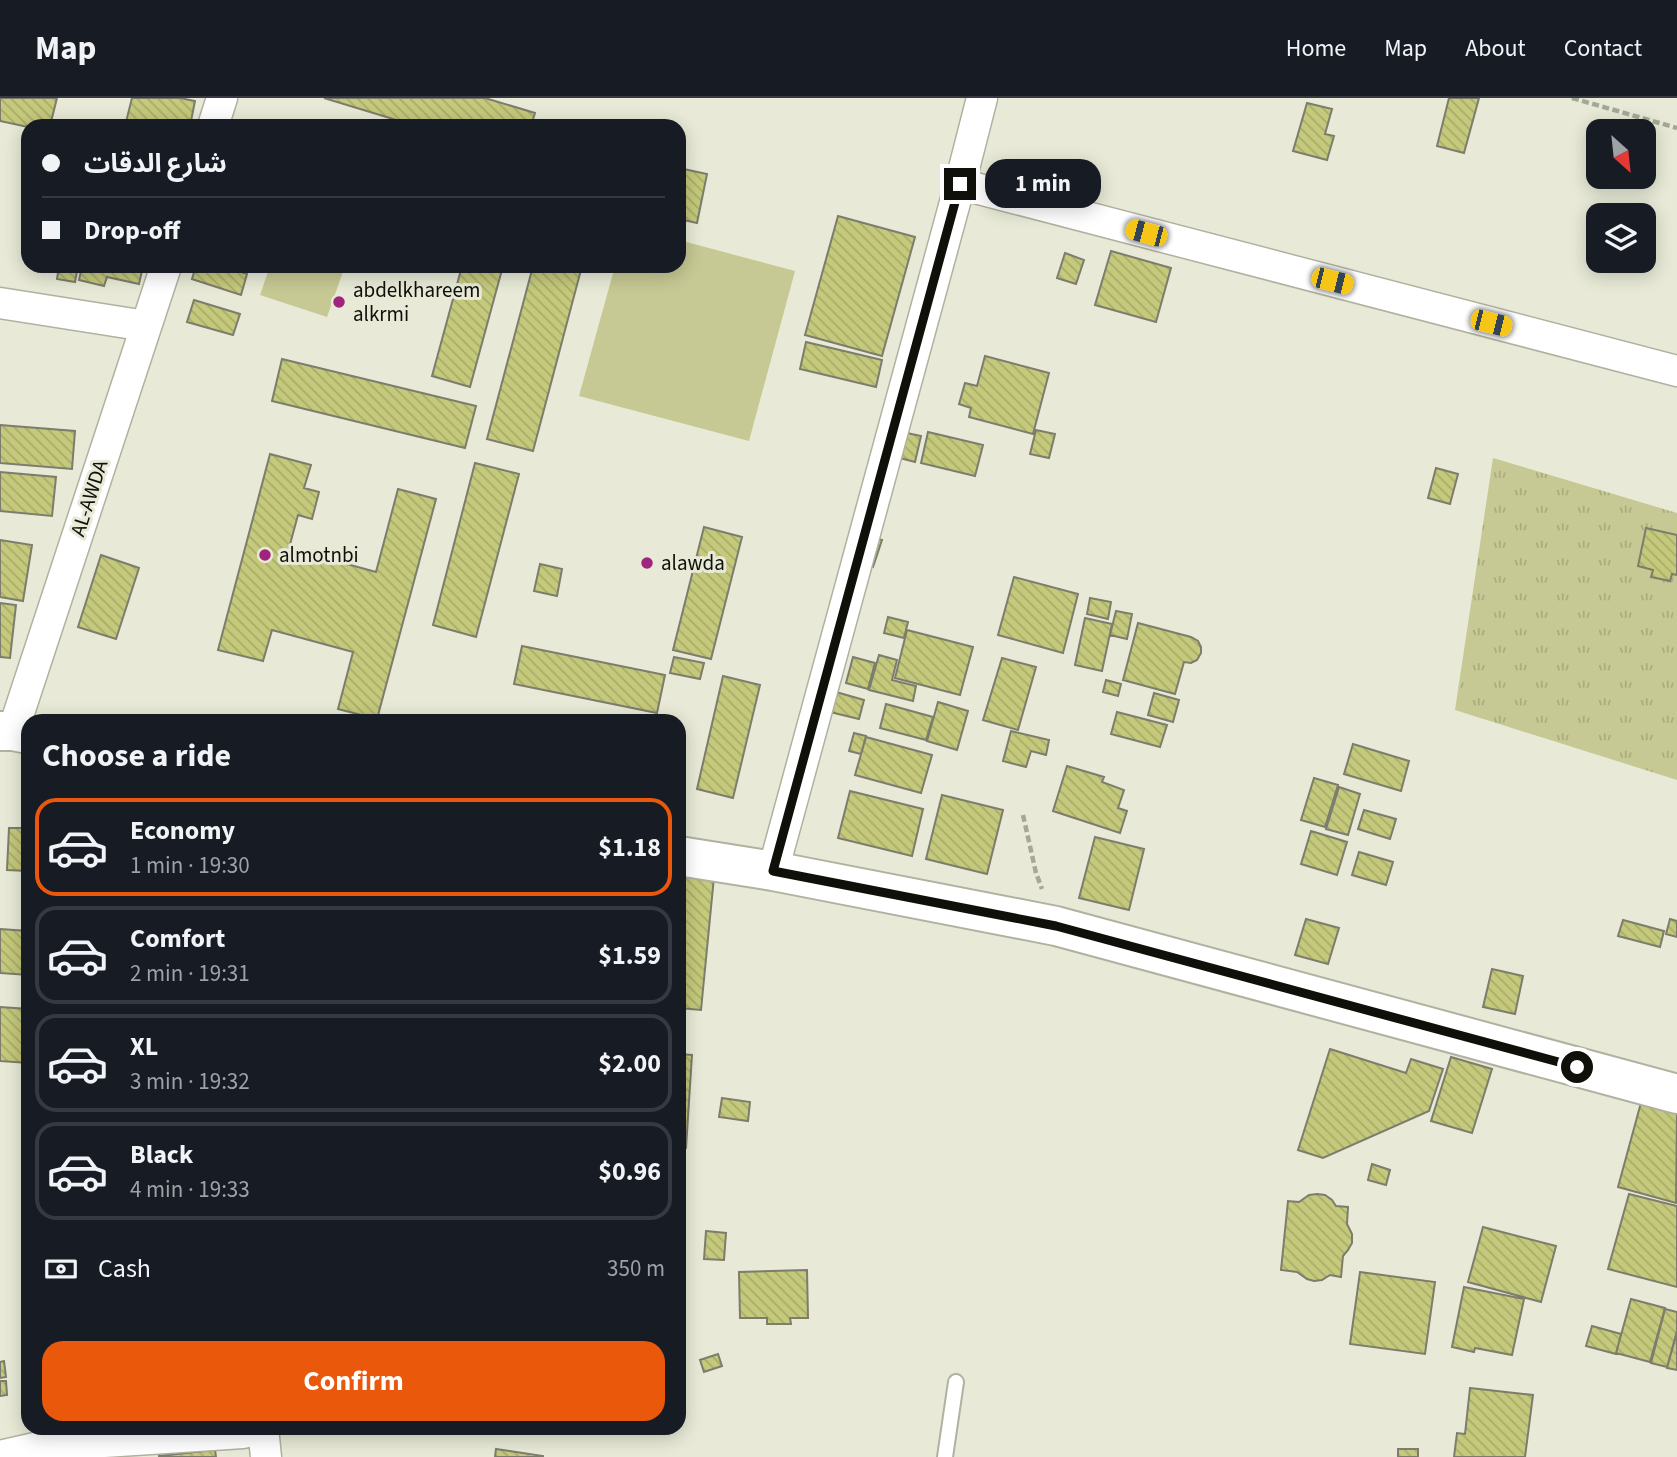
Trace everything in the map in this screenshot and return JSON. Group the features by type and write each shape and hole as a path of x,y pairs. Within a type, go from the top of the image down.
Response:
{"street":[{"path":"215,119 222,98"},
{"path":"773,871 982,98"},
{"path":"960,184 1677,371"},
{"name":"AL-AWDA","path":"14,732 164,273"},
{"path":"0,303 146,326"},
{"path":"686,857 773,871 1056,926 1677,1094"},
{"path":"0,1456 43,1446 212,1435"},
{"path":"264,1435 266,1457"}],"lane":[{"path":"945,1457 956,1382"}],"path":[{"path":"1572,98 1677,128"},
{"path":"1023,815 1036,873 1056,926"}],"green space":[{"path":"686,242 795,271 749,441 579,396 613,273 686,273"},
{"path":"268,273 343,273 327,317 260,295"},
{"path":"1493,458 1677,513 1677,780 1455,710"}],"building":[{"path":"0,98 57,98 52,119 21,119 21,126 0,121"},
{"path":"132,98 180,98 195,101 191,119 127,119"},
{"path":"324,98 485,98 535,113 533,119 393,119"},
{"path":"1449,98 1479,98 1464,153 1437,146"},
{"path":"1307,103 1332,109 1325,134 1334,136 1327,160 1293,151"},
{"path":"686,170 707,174 697,223 686,221"},
{"path":"838,216 915,237 882,356 805,335"},
{"path":"1111,251 1171,268 1156,322 1095,305"},
{"path":"1065,253 1084,260 1076,284 1057,278"},
{"path":"58,273 77,273 75,282 57,279"},
{"path":"80,273 141,273 139,284 107,277 104,286 79,280"},
{"path":"194,273 247,274 241,295 192,279"},
{"path":"460,273 501,273 470,387 432,376"},
{"path":"531,273 580,273 533,451 487,439"},
{"path":"194,300 240,314 233,335 187,322"},
{"path":"806,342 882,360 876,387 800,369"},
{"path":"985,356 1049,373 1033,434 969,417 971,408 959,404 965,383 977,386"},
{"path":"282,359 476,406 465,448 272,401"},
{"path":"0,425 75,431 72,469 0,463"},
{"path":"1036,430 1055,434 1049,458 1030,454"},
{"path":"928,432 983,445 975,476 921,463"},
{"path":"907,433 921,436 915,462 900,458"},
{"path":"270,454 311,465 304,488 319,492 312,519 298,515 289,548 376,572 398,489 436,499 378,714 358,714 338,709 353,652 272,630 263,661 218,650"},
{"path":"475,463 519,474 476,637 433,625"},
{"path":"1436,468 1458,474 1450,504 1428,498"},
{"path":"0,472 56,477 52,516 0,511"},
{"path":"704,527 742,537 711,659 673,650"},
{"path":"1646,528 1677,535 1677,575 1672,574 1670,581 1651,577 1653,570 1638,566"},
{"path":"866,536 882,540 873,567 858,562"},
{"path":"0,540 32,545 23,601 0,597"},
{"path":"101,555 139,568 116,639 78,627"},
{"path":"540,564 562,569 557,596 534,591"},
{"path":"1014,577 1078,594 1063,653 998,635"},
{"path":"1090,598 1111,602 1108,619 1087,614"},
{"path":"0,603 16,605 10,658 0,657"},
{"path":"1116,611 1132,614 1127,639 1110,635"},
{"path":"888,617 908,622 904,638 884,633"},
{"path":"1085,618 1112,624 1102,671 1075,665"},
{"path":"1138,623 1198,641 1201,653 1197,660 1184,662 1175,694 1123,680"},
{"path":"907,630 973,647 960,695 895,678"},
{"path":"522,646 665,675 657,713 514,684"},
{"path":"879,655 897,660 892,680 916,686 913,701 869,690"},
{"path":"674,657 704,663 700,679 670,673"},
{"path":"853,657 875,663 868,689 846,683"},
{"path":"1002,658 1036,667 1018,730 983,720"},
{"path":"723,676 760,685 733,798 697,789"},
{"path":"1106,680 1121,684 1118,696 1103,692"},
{"path":"836,692 864,700 859,719 830,712"},
{"path":"1154,693 1179,700 1173,722 1148,715"},
{"path":"938,702 968,711 957,750 927,741"},
{"path":"886,704 933,717 926,740 880,728"},
{"path":"1117,712 1167,725 1160,747 1111,734"},
{"path":"1011,731 1049,740 1046,755 1031,751 1026,767 1003,761"},
{"path":"854,733 866,736 861,754 849,751"},
{"path":"866,737 932,755 921,793 855,775"},
{"path":"1353,744 1409,761 1401,791 1344,774"},
{"path":"1067,766 1104,777 1102,782 1124,790 1118,808 1127,811 1120,833 1053,811"},
{"path":"1314,778 1338,785 1325,827 1301,820"},
{"path":"1339,787 1360,794 1348,835 1326,829"},
{"path":"850,791 923,809 912,856 838,838"},
{"path":"942,795 1003,810 987,874 926,859"},
{"path":"1364,810 1396,819 1390,839 1358,829"},
{"path":"9,828 21,828 21,871 7,870"},
{"path":"1311,831 1347,842 1337,875 1301,864"},
{"path":"1095,837 1144,849 1129,910 1079,898"},
{"path":"1359,852 1393,862 1386,885 1352,875"},
{"path":"686,875 714,877 701,1010 686,1009"},
{"path":"1306,919 1339,928 1328,964 1295,955"},
{"path":"1670,919 1677,921 1677,937 1666,934"},
{"path":"1623,920 1664,931 1660,947 1618,936"},
{"path":"0,929 21,930 21,974 0,973"},
{"path":"1492,969 1523,976 1515,1014 1483,1007"},
{"path":"0,1007 21,1008 21,1062 0,1061"},
{"path":"1330,1049 1406,1073 1411,1059 1443,1069 1429,1111 1323,1158 1298,1150"},
{"path":"686,1055 692,1055 686,1148"},
{"path":"1451,1057 1492,1069 1472,1133 1431,1121"},
{"path":"722,1098 750,1102 748,1121 719,1117"},
{"path":"1642,1099 1677,1109 1676,1203 1618,1187"},
{"path":"1372,1164 1390,1170 1386,1185 1368,1180"},
{"path":"1629,1194 1677,1206 1677,1287 1608,1269"},
{"path":"1309,1195 1325,1195 1336,1206 1348,1207 1347,1224 1352,1234 1352,1243 1343,1256 1341,1277 1330,1275 1314,1281 1297,1272 1281,1270 1288,1201 1299,1202"},
{"path":"1483,1227 1556,1246 1541,1302 1468,1282"},
{"path":"706,1231 726,1233 724,1260 704,1259"},
{"path":"807,1270 808,1318 790,1318 791,1324 767,1324 767,1318 740,1318 739,1272"},
{"path":"1360,1272 1435,1282 1425,1354 1350,1344"},
{"path":"1464,1287 1524,1299 1512,1355 1452,1347"},
{"path":"1631,1299 1665,1308 1650,1362 1616,1353"},
{"path":"1665,1309 1677,1312 1677,1331 1667,1367 1651,1363"},
{"path":"1592,1326 1621,1334 1616,1354 1586,1346"},
{"path":"1677,1332 1677,1370 1667,1368"},
{"path":"718,1354 722,1366 704,1372 700,1360"},
{"path":"4,1361 6,1377 0,1378 0,1362"},
{"path":"0,1381 6,1381 7,1395 0,1396"},
{"path":"1470,1388 1533,1395 1525,1457 1454,1457 1457,1433 1465,1434"},
{"path":"496,1449 543,1456 543,1457 495,1457"},
{"path":"1398,1449 1418,1449 1418,1457 1398,1457"},
{"path":"215,1450 216,1457 159,1457 159,1456"}],"place":[{"name":"abdelkhareem alkrmi","path":"339,302"},
{"name":"almotnbi","path":"265,555"},
{"name":"alawda","path":"647,563"}],"route":[{"path":"960,184 773,871 1056,926 1577,1067"}]}
